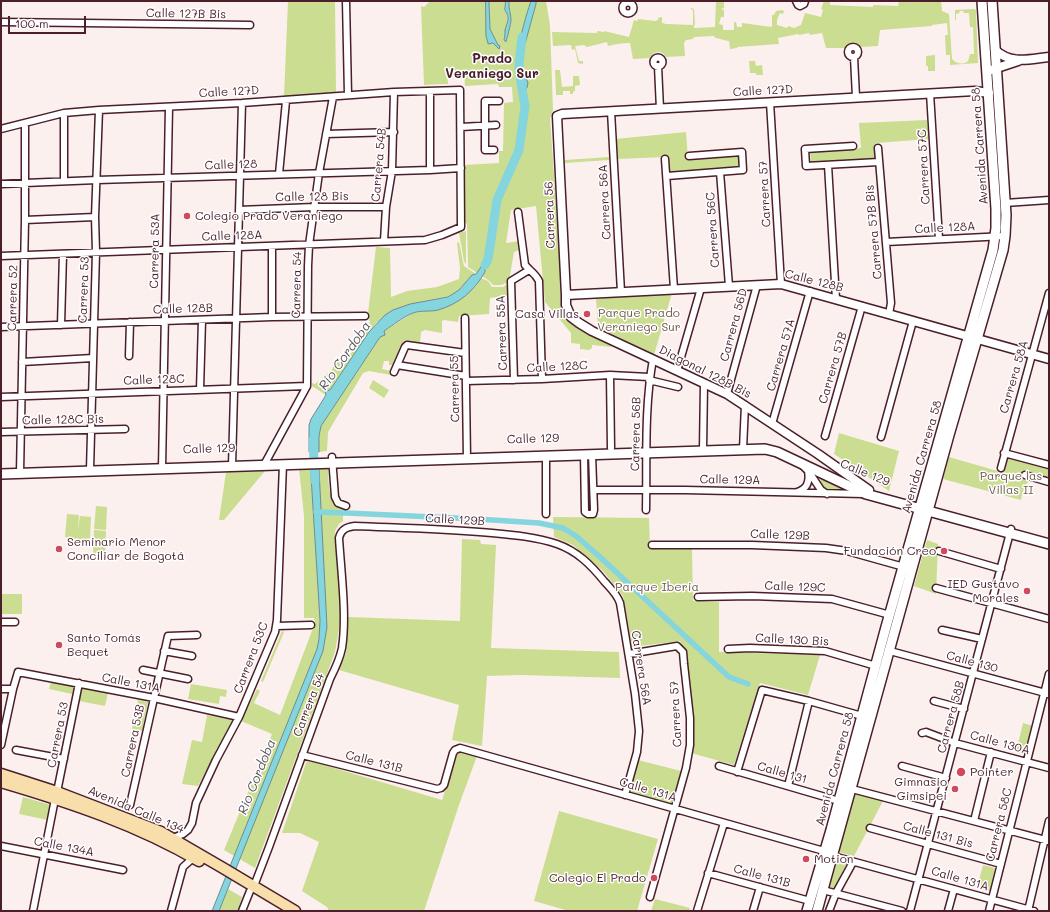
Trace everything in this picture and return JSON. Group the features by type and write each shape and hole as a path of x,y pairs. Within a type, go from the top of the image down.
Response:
{"main road":[{"name":"Avenida Carrera 58","path":"817,911 890,651 924,509 973,338 991,260 995,236 996,209 982,1"},
{"name":"Avenida Carrera 58","path":"973,338 1002,256 1005,236 1005,203 992,1"},
{"name":"Calle 129","path":"1,474 20,471 162,465 467,456 611,448 703,448 768,444 867,492"},
{"name":"Calle 129","path":"743,446 769,449 867,492 924,509 1049,539"},
{"name":"Calle 129","path":"467,456 546,456 646,449"},
{"name":"Calle 129","path":"266,462 283,464 300,461"},
{"name":"Calle 129","path":"1,469 20,471"},
{"name":"Avenida Carrera 58","path":"807,911 890,615 904,567 924,509"},
{"name":"Calle 129","path":"1011,531 1049,544"},
{"name":"Avenida Calle 134","path":"1,774 56,795 152,836 193,858 222,871"},
{"name":"Avenida Calle 134","path":"1,782 56,795 127,818 173,838 237,880 295,911"},
{"name":"Avenida Calle 134","path":"252,888 283,911"}],"street":[{"path":"346,1 348,95"},
{"path":"796,1 796,4 800,6 804,4 805,1"},
{"name":"Calle 127B Bis","path":"1,22 250,25"},
{"path":"995,50 1005,58 1019,60"},
{"path":"854,57 856,97"},
{"path":"987,72 1019,60 1049,57"},
{"path":"658,66 660,109"},
{"path":"975,91 988,82"},
{"path":"430,90 430,170"},
{"name":"Calle 127D","path":"1,129 64,113 430,90 460,90 461,127"},
{"name":"Calle 127D","path":"557,120 558,115 562,114 930,93 975,91 989,93"},
{"name":"Carrera 54B","path":"384,241 386,207 392,171 394,92"},
{"name":"Carrera 57C","path":"930,93 939,239"},
{"name":"Carrera 54","path":"266,462 307,386 309,245 319,173 333,97"},
{"path":"279,174 286,100"},
{"path":"494,150 485,150 485,101 499,100"},
{"name":"Carrera 57","path":"770,102 781,284"},
{"path":"232,463 242,103"},
{"name":"Carrera 53A","path":"162,465 169,107"},
{"name":"Carrera 53","path":"90,468 96,252 95,218 98,180 99,110"},
{"name":"Carrera 56A","path":"611,111 621,292"},
{"path":"64,113 64,181"},
{"name":"Carrera 56","path":"557,120 566,296 568,309"},
{"name":"Carrera 52","path":"20,471 25,220 25,124"},
{"path":"461,168 461,127 496,125"},
{"path":"326,134 394,132"},
{"path":"853,146 805,148 806,166 879,162"},
{"name":"Carrera 57B Bis","path":"878,148 891,303 889,314"},
{"path":"667,176 743,170 742,152 689,156"},
{"path":"665,159 674,289"},
{"path":"828,165 836,299"},
{"name":"Calle 128","path":"1,184 461,168"},
{"name":"Calle 128A","path":"1,256 425,240 461,227 461,168"},
{"name":"Carrera 56C","path":"720,172 729,286"},
{"path":"1005,203 1049,200"},
{"name":"Calle 128 Bis","path":"239,210 314,207 386,207"},
{"path":"518,212 525,265 535,274 539,281 542,379"},
{"path":"25,220 95,218"},
{"name":"Calle 128A","path":"886,242 1005,236"},
{"path":"272,246 272,318"},
{"path":"61,325 63,254"},
{"name":"Carrera 55A","path":"514,380 512,281 530,270"},
{"name":"Calle 128B","path":"566,296 781,284 1049,359"},
{"name":"Carrera 56D","path":"727,394 757,285"},
{"path":"678,370 701,288"},
{"name":"Carrera 57A","path":"772,424 810,292"},
{"name":"Carrera 58A","path":"1001,468 1032,354 1048,303 1049,293"},
{"name":"Carrera 57B","path":"825,436 862,306"},
{"name":"Diagonal 128B Bis","path":"568,309 571,317 592,331 678,370 727,394 745,405 867,492"},
{"name":"Calle 128B","path":"1,327 365,316"},
{"name":"Carrera 55","path":"465,318 467,456"},
{"path":"200,390 202,320"},
{"path":"881,437 913,321"},
{"path":"129,356 130,322"},
{"path":"394,372 407,345 465,353"},
{"path":"22,362 93,358"},
{"name":"Carrera 56B","path":"646,510 647,408 649,379 653,359"},
{"name":"Calle 128C","path":"397,365 466,379 514,380 610,375 649,379 678,387"},
{"path":"610,375 611,448"},
{"path":"703,448 704,384"},
{"name":"Calle 128C","path":"1,397 307,386"},
{"path":"743,446 745,405"},
{"name":"Calle 128C Bis","path":"1,432 125,429"},
{"path":"1004,453 1049,466"},
{"path":"588,454 594,490 593,514 588,514 585,512 588,454"},
{"path":"546,456 546,514"},
{"path":"329,460 335,497 338,503 346,506"},
{"name":"Calle 129","path":"799,462 808,471"},
{"name":"Carrera 53C","path":"173,838 188,830 192,822 196,803 216,760 239,717 277,626 283,464"},
{"path":"793,493 806,487 809,479 808,471"},
{"path":"808,471 821,490 827,494"},
{"path":"1025,475 1049,482"},
{"name":"Calle 129A","path":"594,490 827,494 867,492"},
{"name":"Calle 129B","path":"347,527 356,526 470,531 528,536 557,544 581,557"},
{"name":"Carrera 54","path":"242,911 269,847 330,679 339,660 342,648 344,617 339,538 340,534 347,527"},
{"name":"Carrera 58B","path":"910,911 1011,531"},
{"name":"Calle 129B","path":"652,545 752,545 826,548 847,551 904,567"},
{"path":"939,551 1001,569"},
{"name":"Carrera 56A","path":"581,557 598,573 618,597 620,603 635,694 639,731 638,750 625,795"},
{"path":"936,588 1049,619"},
{"name":"Calle 129C","path":"698,597 752,596 827,599 862,606 890,615"},
{"path":"1,622 15,622"},
{"path":"277,626 311,625"},
{"path":"942,630 982,639"},
{"name":"Carrera 53B","path":"130,805 168,636 197,635"},
{"name":"Carrera 57","path":"628,654 677,646 683,652 690,718 690,745 686,768 650,897"},
{"name":"Calle 130 Bis","path":"728,649 750,648 825,651 876,666"},
{"path":"164,651 192,656"},
{"name":"Calle 130","path":"890,651 1047,693"},
{"path":"144,670 188,679"},
{"name":"Calle 131A","path":"13,689 18,672 154,698 239,717"},
{"name":"Carrera 58C","path":"989,911 1026,762 1047,693 1049,674"},
{"name":"Carrera 53","path":"33,911 79,683"},
{"path":"1,689 13,689 1,745"},
{"path":"737,772 762,690 862,716"},
{"path":"788,786 809,701"},
{"path":"934,701 964,709"},
{"name":"Calle 130A","path":"922,733 926,732 955,743 1049,768"},
{"name":"Calle 131B","path":"302,755 432,788 441,788 446,780 455,750 465,749"},
{"name":"Calle 131A","path":"465,749 824,851"},
{"path":"16,750 64,759"},
{"path":"974,821 991,752"},
{"name":"Calle 131","path":"719,766 839,801"},
{"path":"902,766 946,778"},
{"path":"852,789 1047,840"},
{"path":"1030,910 1047,840 1049,820"},
{"path":"697,911 724,823"},
{"name":"Calle 131 Bis","path":"870,828 1001,864"},
{"name":"Calle 134A","path":"1,846 123,870"},
{"name":"Calle 131A","path":"833,856 1030,910"},
{"path":"171,911 182,871 186,864 193,858"},
{"path":"829,911 836,893 853,862"},
{"name":"Calle 131B","path":"708,873 810,901"},
{"path":"753,911 760,887"},
{"path":"948,911 954,889"},
{"path":"824,890 902,911"}],"green space":[{"path":"288,1 335,1 336,92 284,97"},
{"path":"430,1 486,1 486,36 490,43 493,43 497,47 498,45 490,29 489,1 506,1 505,10 508,21 504,40 507,41 511,21 509,1 531,1 519,45 523,47 536,1 546,1 550,25 553,110 550,118 564,310 569,321 574,325 586,333 612,345 611,347 592,345 592,348 589,350 580,349 580,344 571,343 571,333 545,302 536,206 511,210 506,243 520,241 521,249 514,252 509,281 501,285 493,285 468,267 467,224 465,222 464,165 499,163 499,151 503,151 504,103 513,102 512,87 499,87 498,84 465,86 464,71 447,73 448,84 424,85 421,6 424,7","holes":["520,63 527,80 528,87 524,88 520,83"]},
{"path":"716,1 724,1 724,8 721,9 724,10 724,17 721,17 719,24 723,25 723,30 734,30 734,22 736,22 737,27 742,27 742,23 772,27 772,15 774,15 776,11 782,10 784,11 783,14 780,13 777,20 777,25 787,28 788,26 794,28 801,25 805,13 821,17 823,10 821,9 824,1 830,1 830,5 873,7 873,5 898,6 899,1 941,1 942,11 949,14 952,59 955,62 966,63 970,54 974,54 973,27 970,27 969,13 960,11 956,14 955,20 955,10 976,10 978,63 950,65 950,55 946,55 945,35 948,35 947,23 932,26 880,30 878,46 861,47 853,43 849,44 845,48 826,48 822,33 810,35 809,33 798,34 778,38 779,44 737,47 730,49 729,41 715,38 714,36 694,37 693,39 686,40 684,43 685,56 666,57 661,52 658,52 654,53 650,58 633,59 630,43 608,46 607,42 587,47 584,45 575,46 579,61 583,61 583,64 578,63 575,49 572,50 571,45 553,46 552,32 597,33 597,31 604,31 629,37 634,20 637,21 638,19 655,21 662,17 662,23 693,25 693,10 691,8 694,9 694,28 715,27"},
{"path":"935,55 935,71 928,71 928,66 926,66 926,56"},
{"path":"749,61 755,61 756,66 762,65 763,75 750,73"},
{"path":"555,70 560,70 562,87 573,86 573,76 579,76 580,85 575,86 575,91 573,94 570,94 570,91 563,91 563,95 556,95"},
{"path":"927,120 929,139 876,143 877,160 811,163 810,151 861,148 859,123"},
{"path":"686,132 688,158 739,154 740,168 669,173 667,157 617,159 615,139"},
{"path":"609,157 609,160 565,163 565,160"},
{"path":"466,231 466,265 459,233"},
{"path":"459,242 464,266 476,274 472,275 459,290 448,297 424,301 377,322 330,390 325,391 326,395 312,386 312,383 315,384 321,381 325,374 331,373 336,357 345,361 357,346 358,339 369,327 370,324 368,313 376,247 390,248 391,297 407,291 437,287 459,279 460,268 457,243"},
{"path":"481,278 488,281 492,287 503,287 509,283 508,296 490,298 489,314 459,316 458,322 444,320 442,321 442,333 425,330 421,332 420,343 405,340 401,345 392,365 389,365 389,361 384,361 382,369 391,371 391,375 369,371 363,373 328,432 327,451 319,452 319,436 321,426 384,331 413,313 437,310 476,286"},
{"name":"Parque Prado Veraniego Sur","path":"672,293 654,355 598,327 596,299"},
{"path":"373,380 389,390 384,398 369,388"},
{"path":"839,433 899,451 889,491 834,454"},
{"name":"Parque las Villas II","path":"1007,456 1049,467 1049,480 1032,475 1023,491 1021,500 943,479 949,457 1001,472 1005,469 1007,461 1005,459"},
{"path":"299,469 328,469 331,497 338,506 343,509 343,521 339,524 335,531 341,618 335,652 255,868 224,850 272,734 241,721 257,689 260,691 254,703 280,715 315,623 314,618 304,618 304,516"},
{"path":"265,471 224,520 219,520 226,472"},
{"path":"824,478 851,490 824,489 820,485 821,479"},
{"path":"96,506 107,507 106,530 94,529"},
{"path":"67,514 79,515 78,531 80,516 91,517 90,541 65,537"},
{"name":"Parque Iberia","path":"553,517 649,518 650,549 692,549 693,601 719,602 719,652 820,655 808,695 760,683 734,765 691,753 685,654 680,641 632,647 623,596 603,571 573,545 554,537"},
{"path":"94,530 106,531 105,555 93,553"},
{"path":"462,539 480,540 481,544 496,545 491,648 619,652 620,678 521,675 487,676 482,746 452,740 459,705 339,670 346,653 348,617 460,621"},
{"path":"927,540 938,544 936,594 914,586"},
{"path":"1,594 22,594 22,614 1,614"},
{"path":"282,631 284,632 263,682 261,681"},
{"path":"51,682 74,686 72,694 49,689"},
{"path":"191,684 227,690 226,697 220,696 219,704 188,699"},
{"path":"82,688 108,693 105,706 79,701"},
{"path":"138,700 148,702 142,731 132,729"},
{"path":"207,715 233,720 198,786 182,784 192,740 202,742"},
{"path":"1023,723 1033,726 1026,755 1016,752"},
{"path":"458,752 477,756 424,911 329,911 327,907 302,891 319,842 300,833 282,833 307,760 442,800"},
{"path":"638,760 681,771 672,804 629,792"},
{"path":"855,793 883,801 854,856 838,852"},
{"path":"23,797 51,805 48,820 19,814"},
{"path":"559,811 658,839 637,911 569,911 534,901"},
{"path":"837,861 846,864 834,889 829,888"},
{"path":"983,865 995,868 990,891 977,888"},
{"path":"228,889 242,897 237,911 219,911"},
{"path":"655,899 690,908 689,911 651,911"}],"water":[{"path":"486,1 489,1 490,29 498,45 500,46 499,49 493,43 488,44 486,36"},
{"path":"506,1 509,1 511,20 506,42 504,40 508,18 505,10"},
{"path":"531,1 536,1 536,4 525,44 520,48 522,33"},
{"path":"517,63 520,63 528,83 527,88 525,89 521,86 518,78 516,69"},
{"path":"490,250 492,251 488,258 489,260 485,272 471,291 465,296 453,304 438,310 413,313 384,331 385,335 380,337 321,426 319,436 319,452 309,452 309,425 311,419 326,395 325,391 330,390 369,332 385,315 393,310 410,304 448,297 459,290 472,275 476,274 486,260 485,256 490,252"},
{"path":"311,469 319,469 327,627 323,651 219,911 212,911 317,649 320,621"}],"waterway":[{"name":"Río Cordoba","path":"485,265 488,259 497,200 519,150 525,106 519,65 522,37"},
{"name":"Río Cordoba","path":"313,440 315,481"},
{"path":"316,512 539,523 563,528 576,536 600,557 729,677 748,684"}],"place":[{"name":"Colegio Prado Veraniego","path":"187,216"},
{"name":"Casa Villas","path":"587,314"},
{"name":"Seminario Menor Conciliar de Bogotá","path":"59,549"},
{"name":"Fundación Creo","path":"944,551"},
{"name":"IED Gustavo Morales","path":"1027,591"},
{"name":"Santo Tomás Bequet","path":"59,645"},
{"name":"Pointer","path":"961,772"},
{"name":"Gimnasio Gimsipei","path":"955,789"},
{"name":"Motion","path":"806,859"},
{"name":"Colegio El Prado","path":"654,878"}],"district":[{"name":"Prado Veraniego Sur","path":"492,66"}],"water label":[{"name":"Rio Cordoba","path":"257,777"}]}
